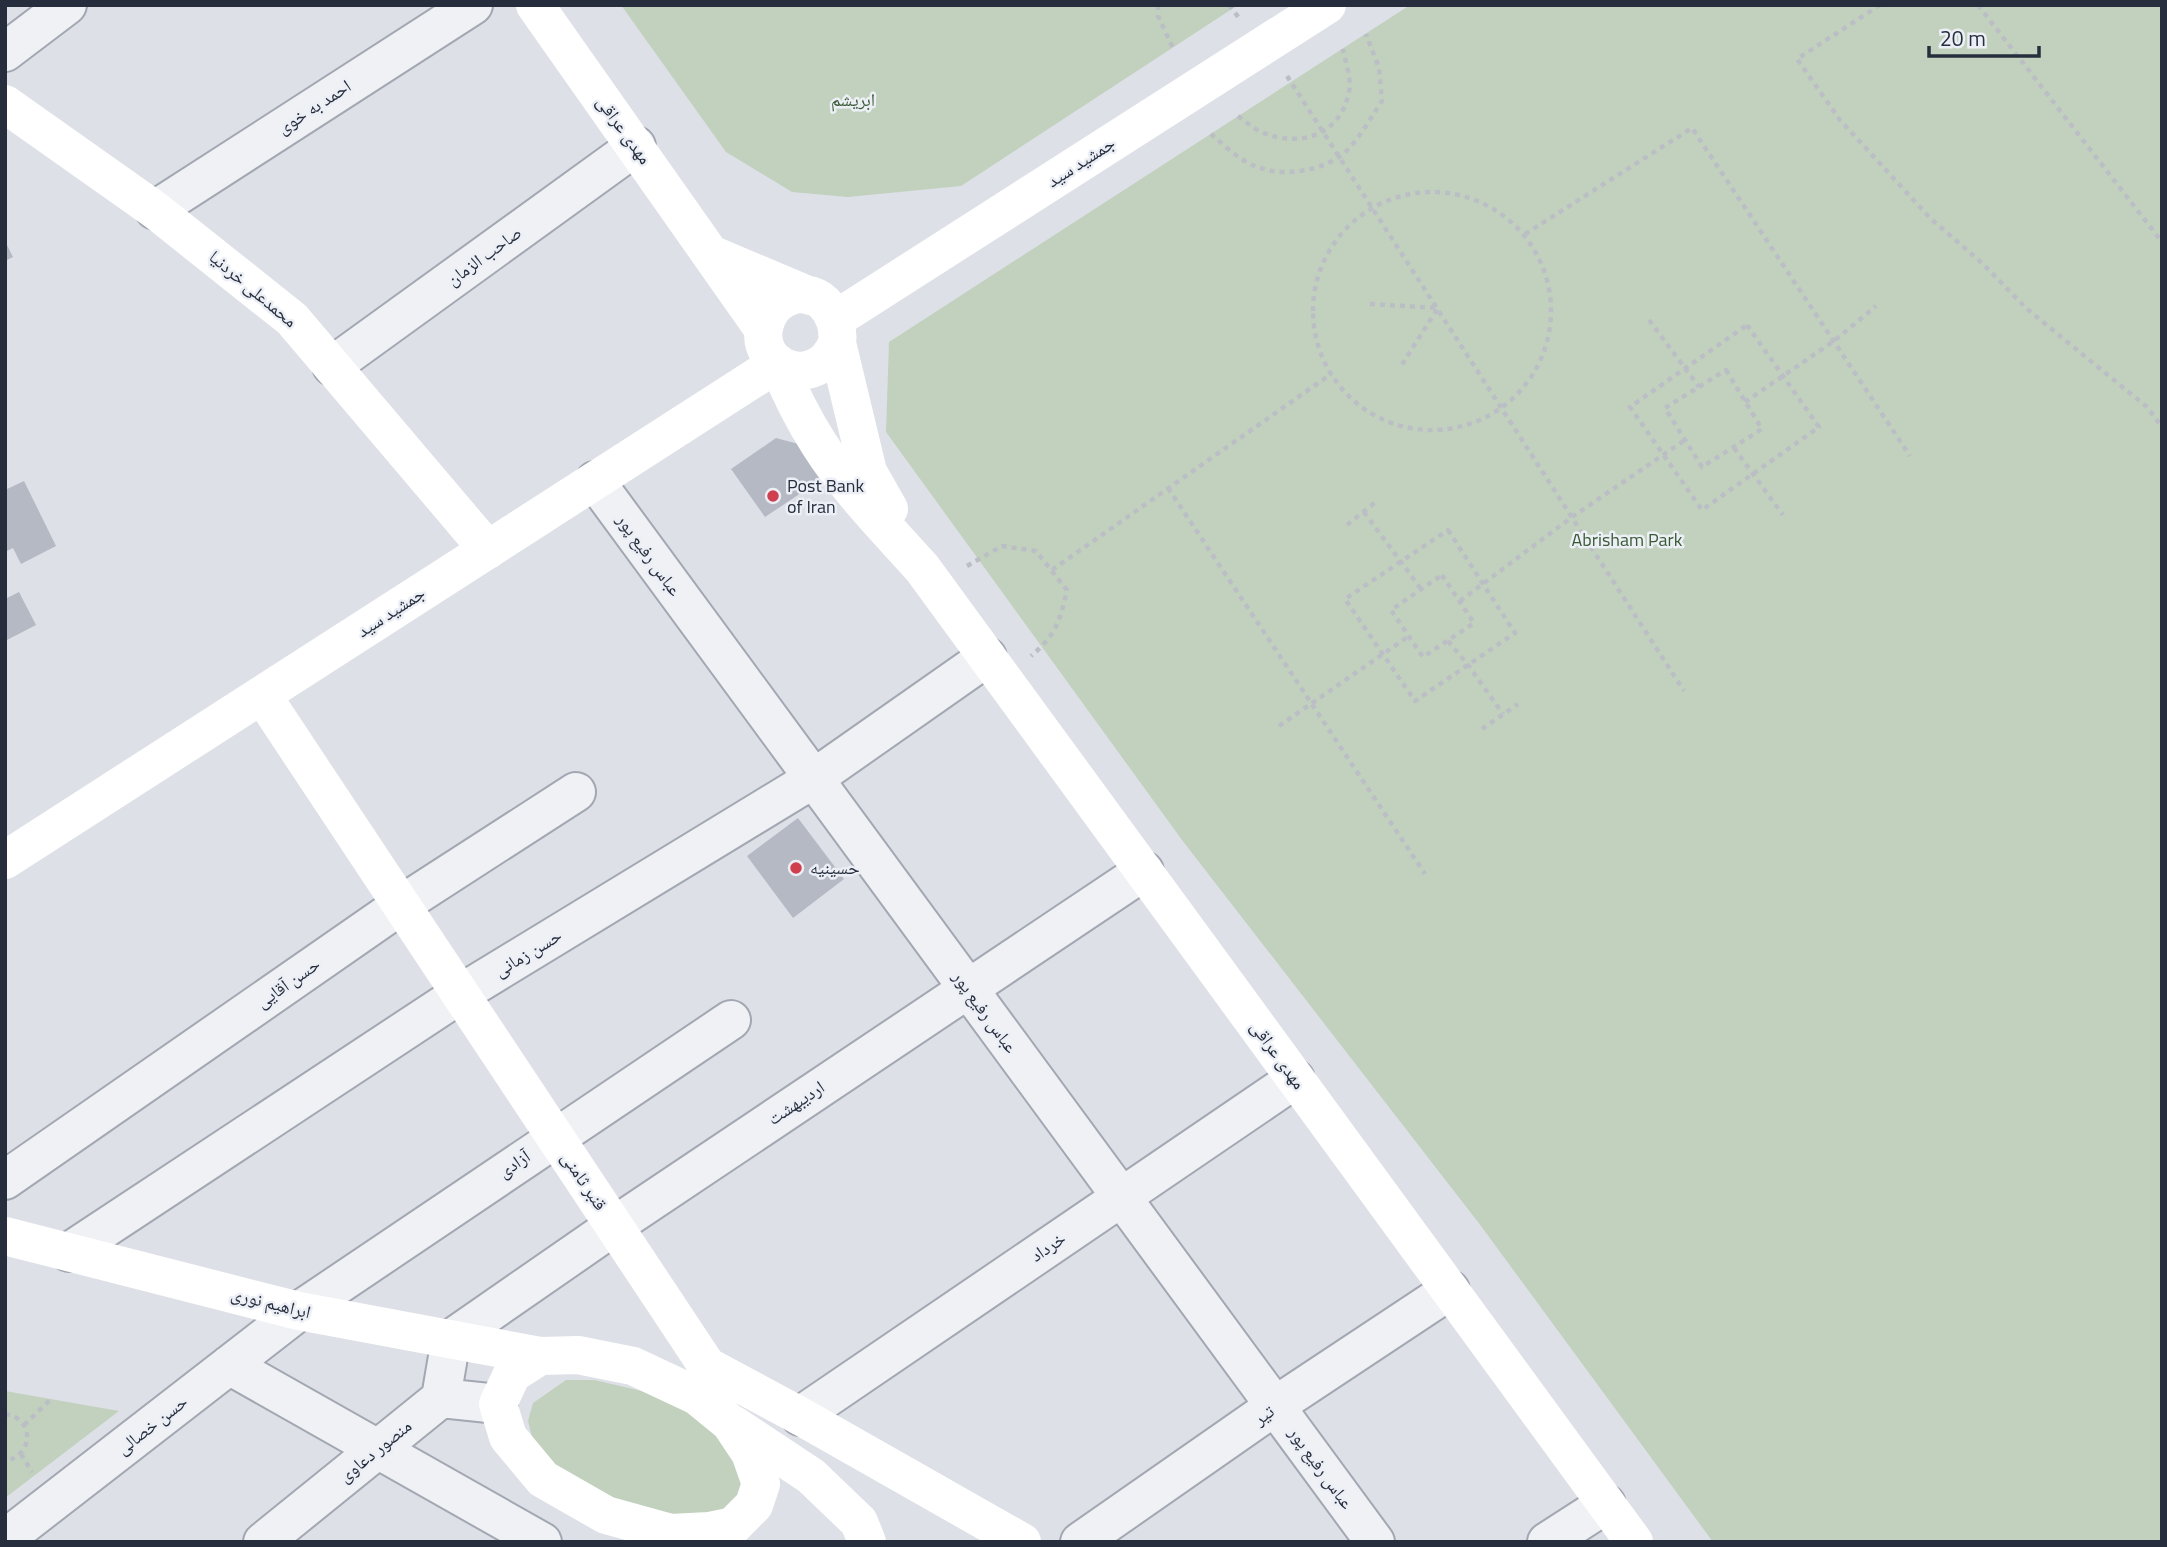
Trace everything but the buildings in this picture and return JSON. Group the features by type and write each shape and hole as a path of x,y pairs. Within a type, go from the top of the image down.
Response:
{"street":[{"path":"5,52 67,5"},
{"name":"احمد به خوی","path":"156,210 473,5"},
{"name":"مهدی عراقی","path":"535,5 713,255 770,346 790,393 820,446 853,491 930,578 1634,1542"},
{"name":"جمشید سید","path":"828,319 1327,5"},
{"name":"محمدعلی خردنیا","path":"5,104 156,210 292,318 488,550"},
{"name":"صاحب الزمان","path":"332,366 635,146"},
{"path":"713,255 828,319"},
{"path":"828,319 833,354 825,363 814,369 789,369 770,346 767,316 786,298 798,295 828,319 868,472 930,578"},
{"name":"جمشید سید","path":"5,860 595,481 770,346"},
{"name":"عباس رفیع پور","path":"595,481 1375,1542"},
{"name":"حسن زمانی","path":"69,1252 460,994 995,667"},
{"name":"قنبر ثامنی","path":"262,695 707,1366 1022,1542"},
{"name":"حسن آقایی","path":"5,1180 401,905 576,792"},
{"name":"اردیبهشت","path":"451,1339 614,1226 1144,871"},
{"name":"آزادی","path":"299,1311 731,1020"},
{"name":"خرداد","path":"800,1416 1295,1079"},
{"name":"ابراهیم نوری","path":"5,1236 299,1311 540,1356 578,1355 633,1366 696,1396 730,1423"},
{"name":"تیر","path":"1080,1542 1275,1406 1450,1290"},
{"name":"حسن خصالی","path":"5,1539 299,1311"},
{"path":"451,1339 441,1398 498,1404"},
{"path":"540,1356 512,1374 498,1404 508,1437 542,1479 606,1516 671,1533 716,1536 733,1526 754,1505 761,1484 750,1453 730,1423"},
{"path":"229,1365 541,1542"},
{"name":"منصور دعاوی","path":"263,1542 441,1398"},
{"path":"730,1423 811,1476 859,1522 867,1542"},
{"path":"1548,1542 1606,1504"}],"path":[{"path":"1157,5 1158,16 1173,48"},
{"path":"1880,5 1797,59 1840,120 1931,219 1982,263 2027,309 2147,407 2162,427"},
{"path":"1978,5 2162,242"},
{"path":"1211,134 1255,166 1284,173 1315,167 1340,157 1382,101 1379,68 1366,34"},
{"path":"1263,45 1292,82 1685,691"},
{"path":"1238,116 1260,131 1296,140 1324,132 1339,119 1350,90 1343,48"},
{"path":"1525,234 1692,128 1910,456"},
{"path":"1423,191 1462,194 1496,209 1525,234 1545,267 1552,305 1547,345 1529,382 1502,408 1463,427 1422,431 1382,421 1348,398 1324,365 1313,326 1315,285 1329,250 1354,220 1386,200 1423,191"},
{"path":"1370,304 1438,308"},
{"path":"1745,402 1834,341 1876,306"},
{"path":"1401,366 1438,308"},
{"path":"1649,320 1699,387"},
{"path":"1747,326 1819,427 1702,510 1630,407 1685,369 1747,326"},
{"path":"1726,370 1745,402 1762,429 1702,467 1665,408 1726,370"},
{"path":"1052,570 1331,374"},
{"path":"1460,601 1572,517 1685,440"},
{"path":"1734,448 1783,515"},
{"path":"1168,488 1425,874"},
{"path":"1347,525 1378,500"},
{"path":"1364,512 1421,589"},
{"path":"1448,530 1483,584 1515,632 1415,701 1345,599 1448,530"},
{"path":"930,578 1002,547 1036,551 1052,570 1066,590 1060,622 1042,647 995,667"},
{"path":"1442,575 1460,601 1474,623 1423,657 1391,610 1442,575"},
{"path":"1279,726 1409,636"},
{"path":"1448,641 1503,714"},
{"path":"1482,729 1518,704"},
{"path":"24,1425 51,1399"},
{"path":"5,1414 19,1419 27,1433 27,1441 21,1454 15,1459 5,1461"},
{"path":"21,1454 35,1476"}],"green space":[{"name":"ابریشم","path":"621,5 1238,5 961,186 848,197 792,192 726,152"},
{"name":"Abrisham Park","path":"1410,5 2162,5 2162,1542 1713,1542 1481,1226 1182,840 886,432 889,342"},
{"path":"566,1380 594,1380 655,1394 700,1415 737,1463 741,1482 735,1501 722,1512 663,1515 593,1493 549,1466 534,1445 528,1421 533,1403"},
{"path":"5,1391 119,1411 5,1498"}],"place":[{"name":"Post Bank of Iran","path":"773,496"},
{"name":"حسینیه","path":"796,868"}]}
